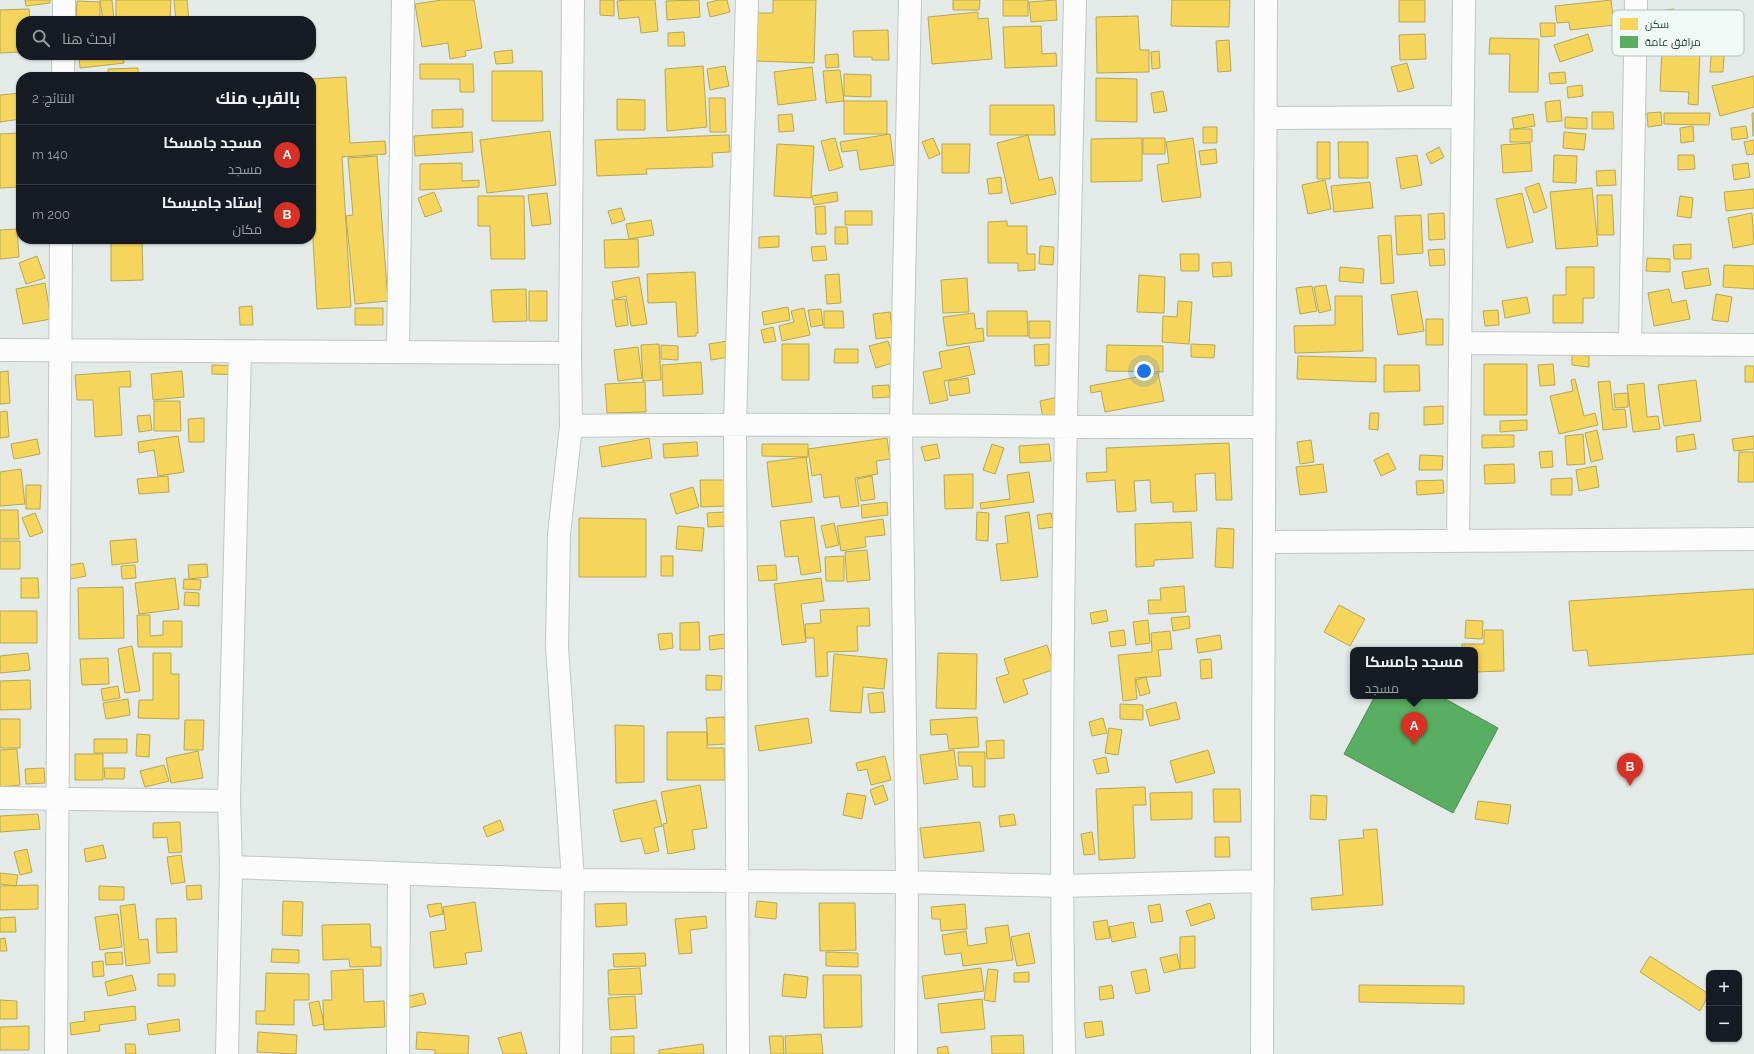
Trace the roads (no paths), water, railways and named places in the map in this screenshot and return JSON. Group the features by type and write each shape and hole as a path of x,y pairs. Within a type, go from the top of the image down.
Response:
{"street":[{"path":"64,0 64,16"},
{"path":"398,352 403,0"},
{"path":"571,1054 573,880 556,647 559,534 571,426 570,353 573,0"},
{"path":"738,1054 735,423 747,0"},
{"path":"906,1054 906,882 901,425 910,0"},
{"path":"1064,1054 1061,886 1065,428 1075,0"},
{"path":"1262,1054 1266,0"},
{"path":"1458,540 1462,343 1464,0"},
{"path":"1636,0 1636,10"},
{"path":"1630,344 1635,56"},
{"path":"63,60 63,72"},
{"path":"1266,118 1463,117"},
{"path":"56,1054 56,797 61,244"},
{"path":"1462,343 1754,345"},
{"path":"0,350 570,353"},
{"path":"227,1054 231,868 229,801 240,351"},
{"path":"571,426 735,423 1065,428 1264,427"},
{"path":"1265,542 1754,539"},
{"path":"0,798 56,797 229,801"},
{"path":"231,868 573,880 906,882 1061,886 1263,881"},
{"path":"398,1054 399,874"}],"place":[{"name":"مسجد جامسكا","path":"1414,745"},
{"name":"إستاد جاميسكا","path":"1630,786"}]}
